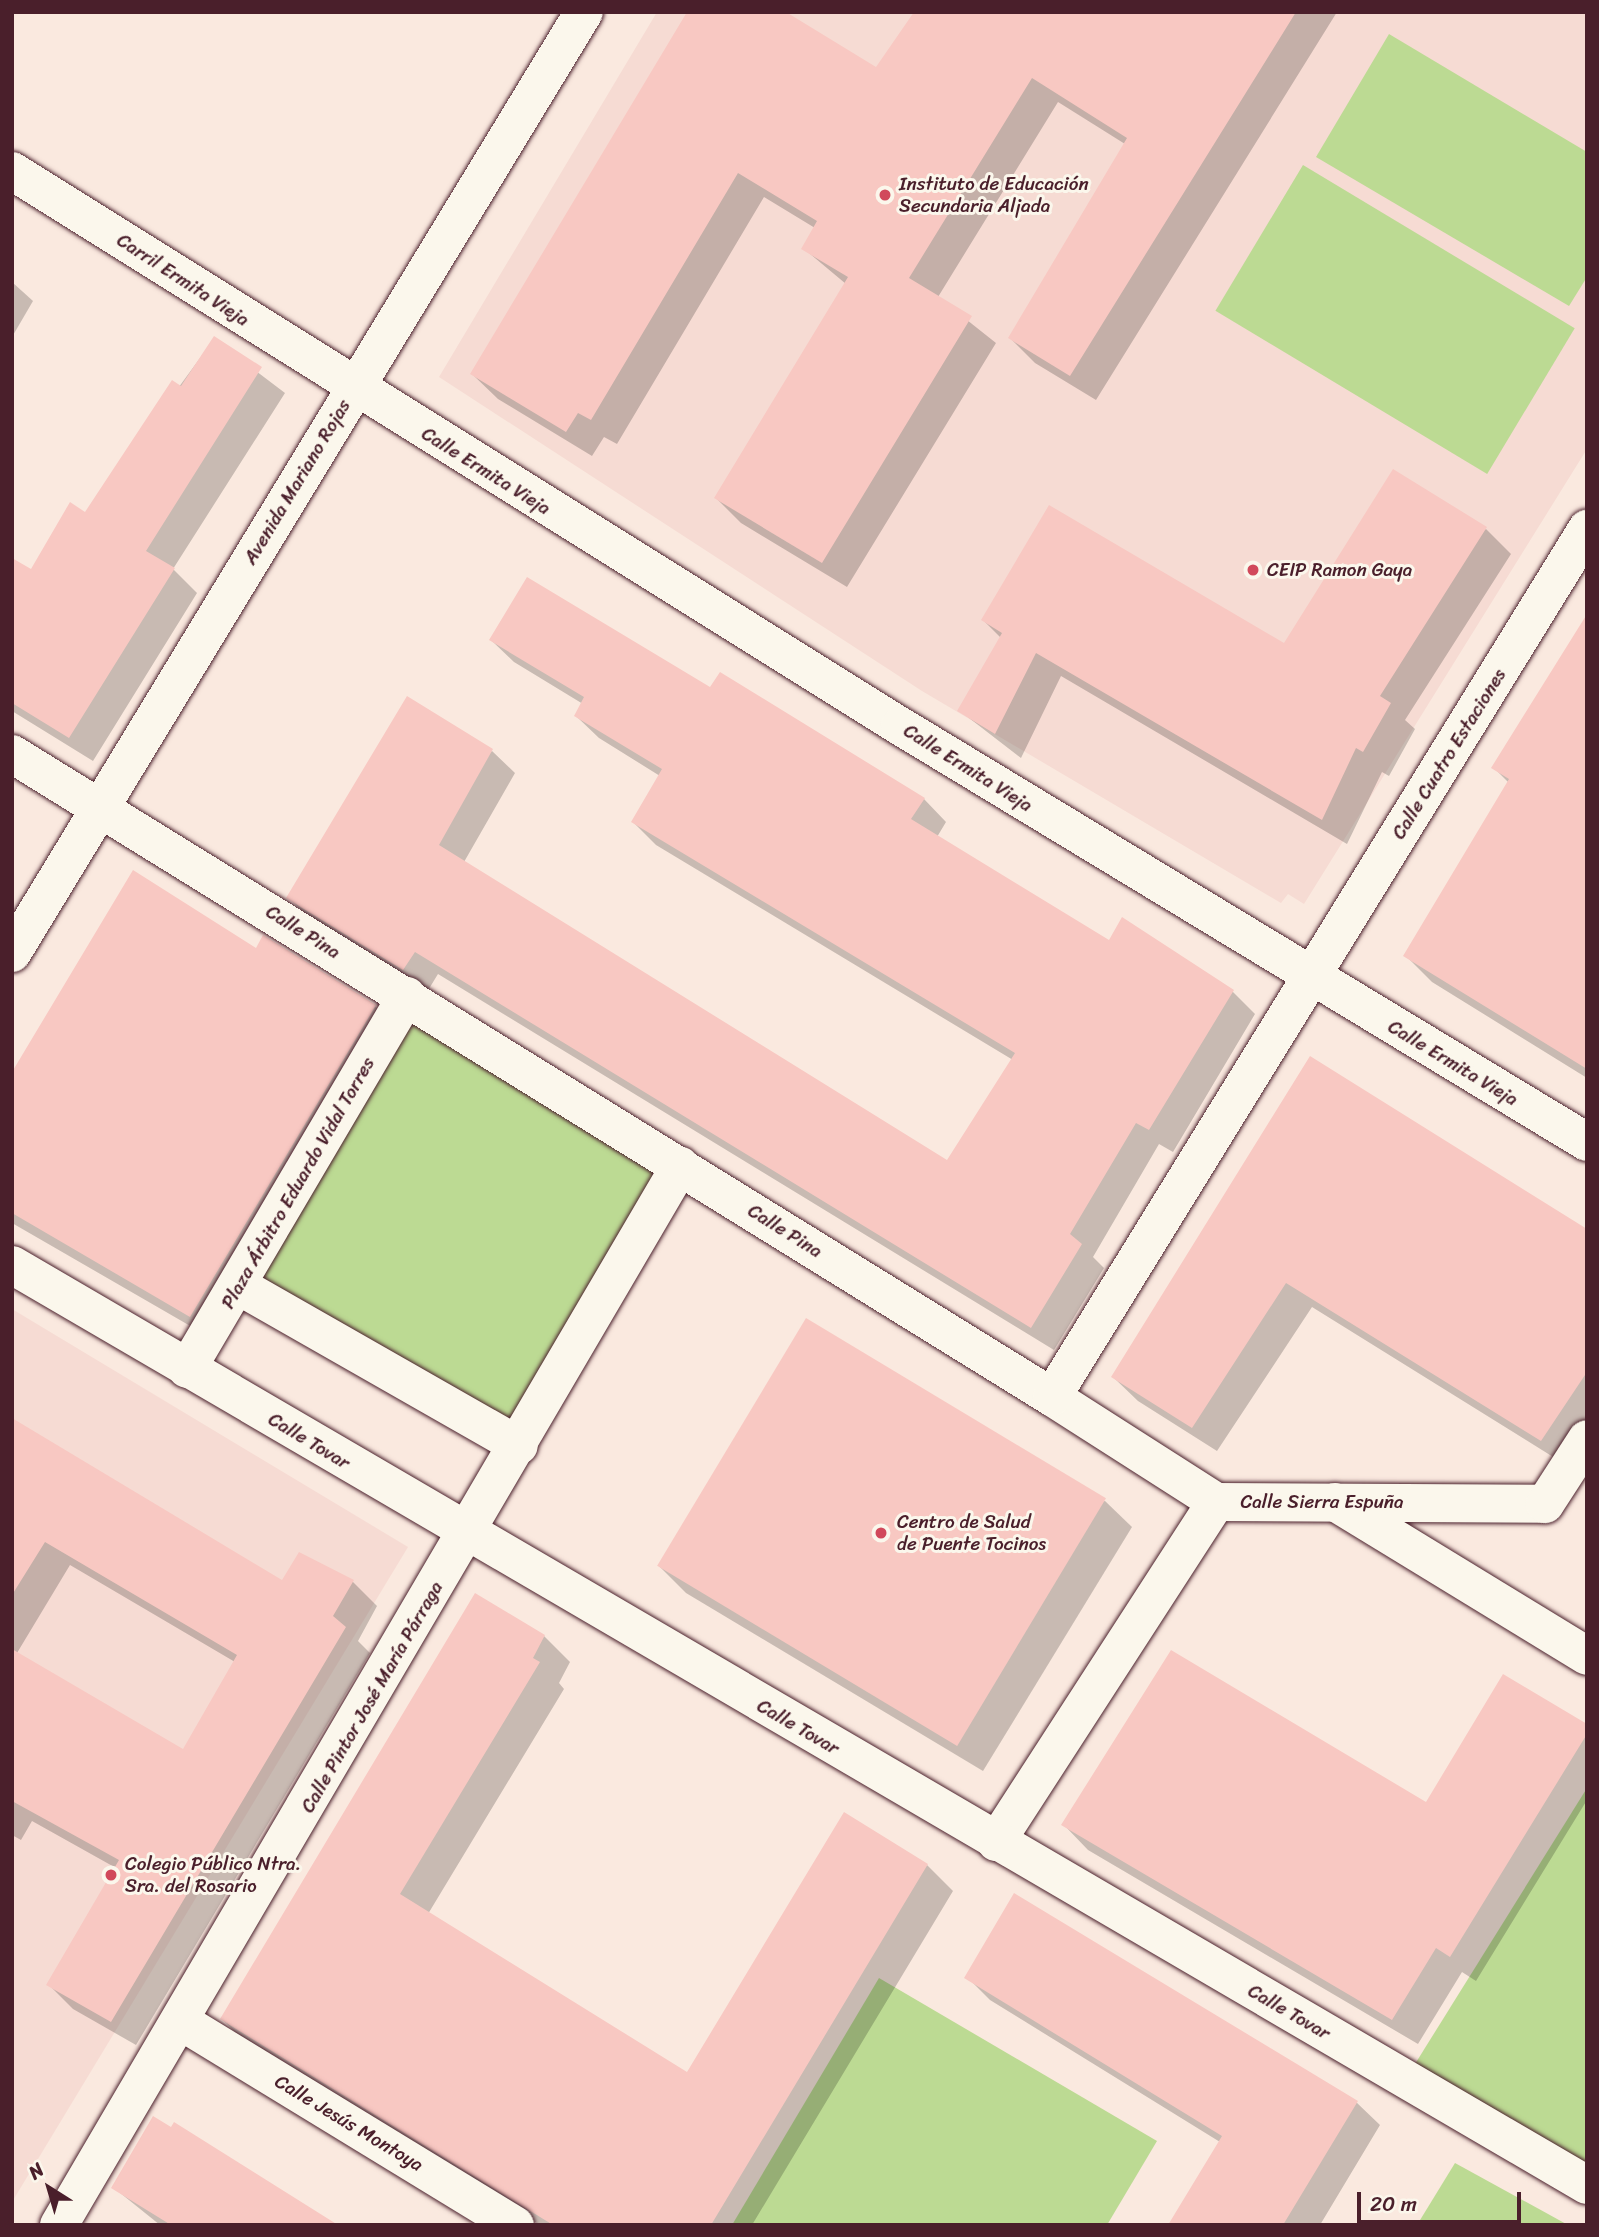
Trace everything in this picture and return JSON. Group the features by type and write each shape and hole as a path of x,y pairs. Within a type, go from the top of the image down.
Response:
{"street":[{"name":"Avenida Mariano Rojas","path":"12,953 584,12"},
{"name":"Carril Ermita Vieja","path":"12,171 354,389"},
{"name":"Calle Ermita Vieja","path":"354,389 1310,979 1587,1142"},
{"name":"Calle Cuatro Estaciones","path":"1310,979 1587,529"},
{"name":"Calle Pina","path":"12,754 407,996 1216,1502"},
{"path":"1052,1397 1310,979"},
{"name":"Plaza Árbitro Eduardo Vidal Torres","path":"187,1369 239,1286 407,996"},
{"name":"Calle Pintor José María Párraga","path":"59,2225 182,2022 680,1166"},
{"name":"Calle Tovar","path":"12,1265 467,1535 1587,2185"},
{"path":"239,1286 519,1446"},
{"name":"Calle Sierra Espuña","path":"996,1842 1216,1502 1545,1504 1587,1439"},
{"path":"1335,1502 1587,1656"},
{"name":"Calle Jesús Montoya","path":"182,2022 515,2225"}],"shaded area":[{"path":"657,12 1587,12 1587,449 1304,904 1288,894 1281,903 922,691 439,377"},
{"name":"Colegio Público Ntra. Sra. del Rosario","path":"12,1309 408,1547 12,2202"}],"green space":[{"path":"1389,34 1587,152 1587,277 1569,306 1316,157"},
{"path":"1303,165 1575,328 1487,474 1215,311"},
{"path":"407,996 680,1167 503,1451 229,1280"},
{"path":"1587,1788 1587,2166 1415,2064"},
{"path":"879,1978 1157,2141 1107,2225 732,2225"},
{"path":"1455,2163 1568,2225 1417,2225"}],"building":[{"path":"687,12 786,12 876,67 914,12 1296,12 1070,376 1008,338 1127,138 1032,78 909,278 972,316 822,563 714,498 848,277 801,249 817,221 738,173 591,420 578,413 566,432 470,374"},
{"path":"214,336 262,367 146,551 175,568 69,738 12,703 12,558 31,569 70,502 85,512 172,380 181,386"},
{"path":"1393,469 1487,527 1380,696 1391,703 1363,752 1356,748 1322,820 1036,653 995,734 957,711 1002,633 981,620 1049,505 1284,643"},
{"path":"527,577 710,687 720,672 925,798 911,819 1109,940 1122,917 1234,990 1149,1130 1136,1123 1070,1234 1082,1244 1031,1328 415,952 403,970 286,898 407,696 493,749 439,845 947,1160 1015,1053 631,822 662,769 574,716 584,697 489,640"},
{"path":"1587,614 1587,1069 1403,956 1509,779 1491,768"},
{"path":"133,870 256,948 263,935 376,1005 190,1317 12,1213 12,1072"},
{"path":"1310,1056 1587,1229 1587,1372 1541,1441 1286,1283 1192,1428 1111,1377"},
{"name":"Centro de Salud de Puente Tocinos","path":"806,1318 1106,1498 957,1746 657,1566"},
{"path":"12,1418 282,1580 299,1552 354,1580 333,1616 346,1627 111,2022 46,1985 119,1860 12,1801 12,1649 183,1749 237,1655 45,1542 12,1595"},
{"path":"475,1593 545,1635 533,1658 540,1662 400,1894 687,2072 844,1812 928,1864 711,2225 553,2225 220,2019"},
{"path":"1171,1650 1426,1802 1503,1674 1587,1724 1587,1734 1450,1957 1436,1948 1392,2020 1061,1825"},
{"path":"1014,1893 1358,2101 1283,2225 1168,2225 1222,2136 964,1978"},
{"path":"153,2116 171,2127 174,2122 338,2225 171,2225 111,2188"}],"place":[{"name":"Instituto de Educación Secundaria Aljada","path":"885,195"},
{"name":"CEIP Ramon Gaya","path":"1253,570"},
{"name":"Centro de Salud de Puente Tocinos","path":"881,1533"},
{"name":"Colegio Público Ntra. Sra. del Rosario","path":"111,1875"}]}
